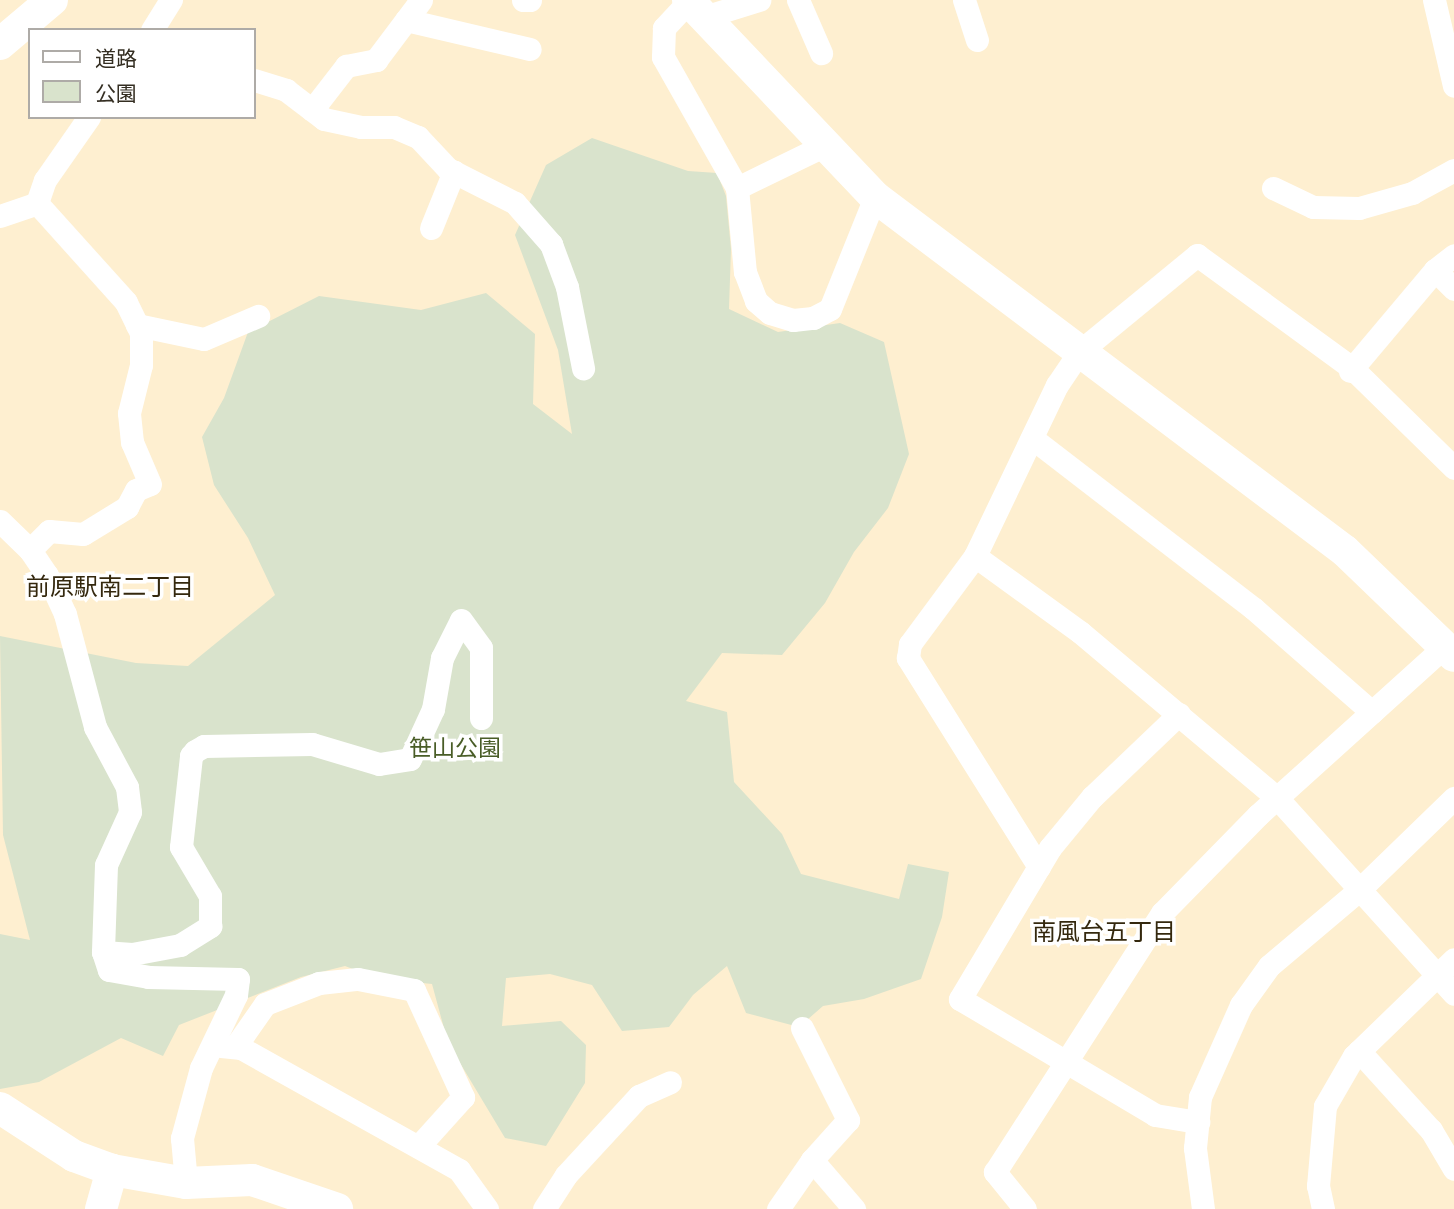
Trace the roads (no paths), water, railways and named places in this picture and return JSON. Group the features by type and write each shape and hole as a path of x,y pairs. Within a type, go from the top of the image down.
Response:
{"street":[{"path":"0,44 28,26 52,0"},
{"path":"153,28 171,0"},
{"path":"312,110 346,66 376,60 421,0"},
{"path":"523,0 530,0"},
{"path":"759,0 694,6 664,28 663,57 737,188 745,272 752,294 770,313 793,320 813,318 830,309 875,197"},
{"path":"798,0 821,53"},
{"path":"964,0 977,40"},
{"path":"1434,0 1454,86"},
{"path":"694,6 875,197 1345,551 1449,652 1372,712 1277,798 1162,913 995,1171 1025,1209"},
{"path":"406,20 530,49"},
{"path":"256,81 286,90 312,110 336,123 394,127 418,137 454,172 515,203 551,244 567,288 583,369"},
{"path":"0,216 37,202 45,180 88,119"},
{"path":"737,188 825,145"},
{"path":"1273,188 1313,207 1359,208 1412,193 1454,170"},
{"path":"431,228 454,172"},
{"path":"30,550 50,531 83,534 127,507 136,490 150,484 132,442 128,413 141,365 137,325 118,293 37,202"},
{"path":"1039,867 908,658 910,644 975,556 1032,438 1079,352 1197,255 1351,370 1454,468"},
{"path":"1351,370 1435,270 1454,255"},
{"path":"1435,270 1454,289"},
{"path":"137,325 204,339 258,316"},
{"path":"1032,438 1253,608 1372,712"},
{"path":"0,521 30,550 65,614 95,727 127,787 130,812 106,865 103,951 109,970 148,977 238,979 236,995 211,1045 182,1138 186,1184"},
{"path":"975,556 1080,632 1277,798 1360,889 1446,967 1454,994"},
{"path":"103,951 132,954 180,945 210,926 210,895 181,847 191,756 195,751 204,746 312,744 379,764 411,759 433,709 442,658 461,620 481,648 481,718"},
{"path":"1179,714 1092,797 1039,867 960,999 1064,1064 1155,1115 1198,1122"},
{"path":"1203,1209 1195,1147 1200,1097 1241,1005 1269,966 1360,889 1454,798"},
{"path":"1323,1209 1318,1186 1325,1106 1359,1051 1446,967"},
{"path":"235,1047 265,1004 319,983 358,979 414,990 463,1097 418,1147"},
{"path":"778,1209 812,1160 848,1120 802,1028"},
{"path":"211,1045 235,1047 459,1170 487,1209"},
{"path":"1359,1051 1431,1130 1454,1169"},
{"path":"544,1209 566,1175 639,1096 670,1082"},
{"path":"0,1108 74,1156 113,1170 186,1184 252,1180 286,1199 337,1209"},
{"path":"812,1160 854,1209"},
{"path":"101,1209 113,1170"}],"district":[{"name":"前原駅南二丁目","path":"110,588"},
{"name":"南風台五丁目","path":"1104,933"}],"park label":[{"name":"笹山公園","path":"455,748"}]}
